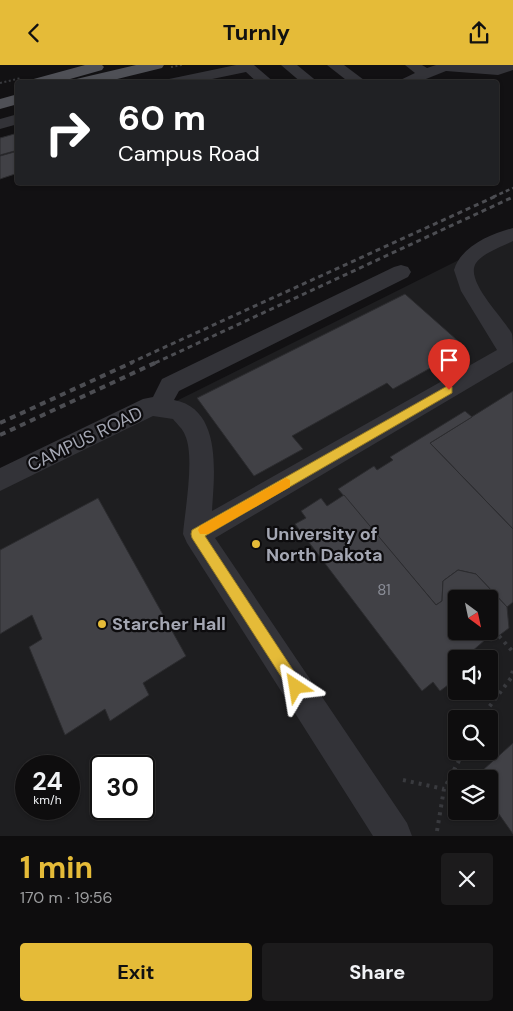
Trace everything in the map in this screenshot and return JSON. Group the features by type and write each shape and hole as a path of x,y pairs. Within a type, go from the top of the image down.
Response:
{"main road":[{"path":"48,80 107,65"},
{"path":"91,80 156,65"},
{"path":"0,93 15,89"},
{"path":"0,104 15,100"}],"street":[{"path":"288,65 308,80"},
{"path":"334,65 356,80"},
{"path":"412,65 426,74"},
{"path":"409,80 442,66 498,71 513,65"},
{"path":"184,80 242,68 249,68 264,80"},
{"path":"0,123 15,120"},
{"path":"394,836 197,534 508,354 508,346 470,290 462,271 464,263 470,258 513,234"},
{"path":"159,407 170,385 401,272"},
{"name":"CAMPUS ROAD","path":"0,480 151,406 180,411 197,433 202,461 197,505 197,534"}],"path":[{"path":"499,636 513,652"},
{"path":"487,710 511,679 513,670"},
{"path":"437,831 444,789 459,760"},
{"path":"402,780 444,789"}],"shaded area":[{"name":"University of North Dakota","path":"513,233 513,836 0,836 0,489"}],"building":[{"path":"15,134 15,151 0,155 0,138"},
{"path":"15,152 15,174 0,179 0,156"},
{"path":"405,294 466,348 393,389 387,383 292,436 303,449 254,476 197,398"},
{"path":"513,391 513,529 430,443"},
{"path":"465,411 472,417 430,443 513,529 513,602 507,607 498,597 498,590 491,590 476,574 458,570 443,581 442,601 436,605 338,489 374,466 377,470 393,460 390,457"},
{"path":"344,495 436,605 442,601 443,581 458,570 476,574 491,590 448,590 448,640 485,640 473,650 448,650 448,685 440,691 433,682 422,691 295,524 306,518 301,511 321,498 327,506"},
{"name":"Starcher Hall","path":"98,498 186,656 143,683 149,695 110,721 105,709 65,735 29,647 42,639 32,615 0,634 0,550"},
{"path":"498,597 507,607 509,628 498,636"},
{"path":"513,743 513,834 498,813 498,770 483,770 494,760 498,760 498,756"}],"railway":[{"path":"493,197 513,188"},
{"path":"130,363 496,196"},
{"path":"155,363 513,197"},
{"path":"0,423 133,362"},
{"path":"0,435 157,362"}],"slow traffic":[{"path":"204,530 286,483"}],"place":[{"name":"University of North Dakota","path":"256,544"},
{"name":"Starcher Hall","path":"102,624"}],"route":[{"path":"296,687 197,534 449,390"}]}
